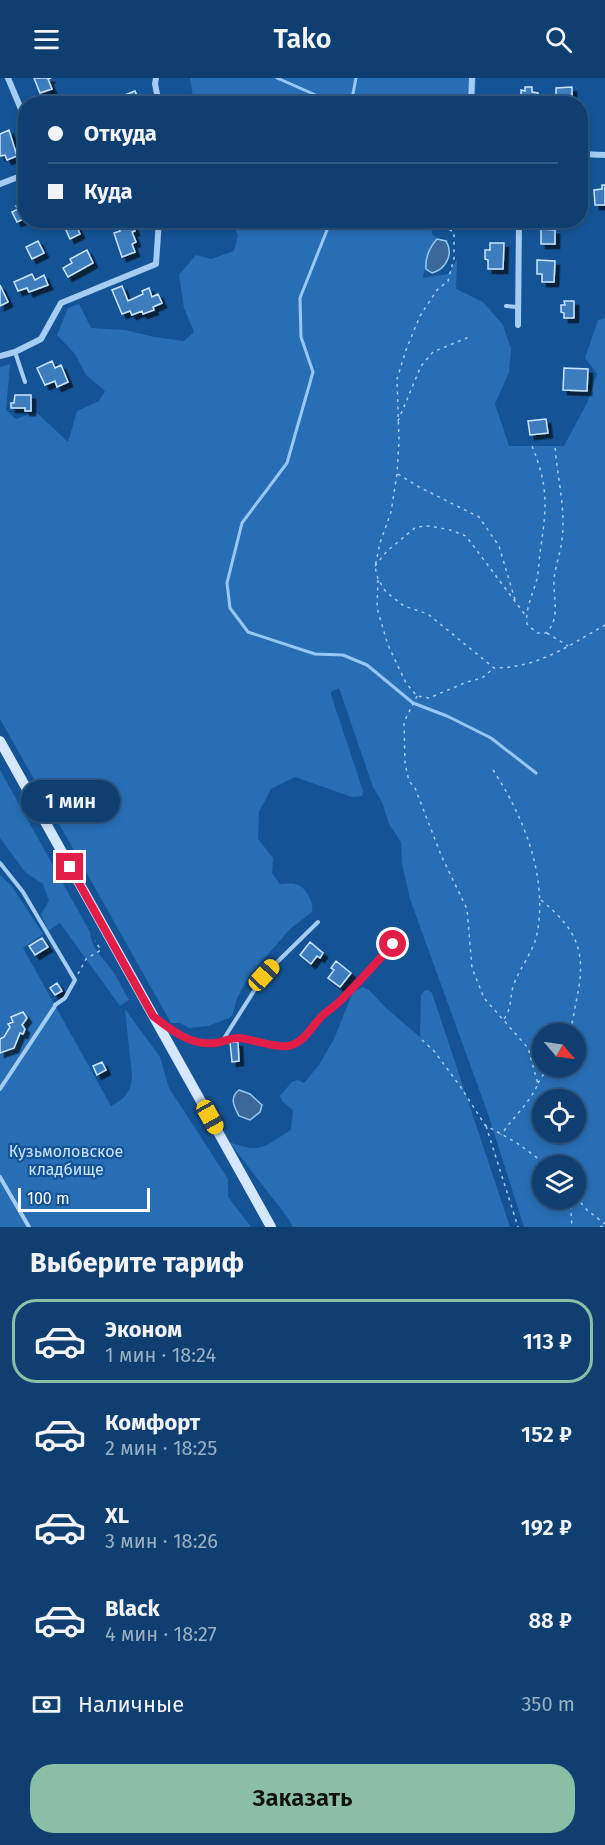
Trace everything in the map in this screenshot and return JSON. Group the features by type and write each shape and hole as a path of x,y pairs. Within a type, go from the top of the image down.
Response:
{"main road":[{"path":"0,741 271,1227"}],"street":[{"path":"8,78 18,102"},
{"path":"471,96 472,78"},
{"path":"154,80 157,96"},
{"path":"588,154 605,155"},
{"path":"0,184 18,177"},
{"path":"0,356 15,352 40,339 61,303 154,266 158,260 159,228"},
{"path":"518,325 519,228"}],"lane":[{"path":"506,306 518,307"},
{"path":"15,352 25,382"},
{"path":"0,863 23,892 75,980 65,998 56,1006 0,1089"},
{"path":"223,1041 264,975 318,922"},
{"path":"153,1016 170,1029 192,1040 214,1043 235,1038 290,1046 300,1041 393,944"},
{"path":"0,1177 29,1227"}],"path":[{"path":"446,228 454,232 454,258 448,280 437,290 420,316 397,380 397,474 391,512 380,543 375,567 378,579 377,609 388,645 406,683 417,696 429,698 467,681 482,678 494,668 522,666 569,646 605,625"},
{"path":"398,422 421,366 433,352 469,337"},
{"path":"532,446 544,479 546,519 537,578 526,616 527,624 537,633 546,633 569,646"},
{"path":"546,633 553,626 555,617 554,582 556,560 562,540 562,502 555,446"},
{"path":"397,474 479,517 499,546 517,605"},
{"path":"375,567 387,551 416,527 430,526 450,530 466,536 526,616"},
{"path":"378,579 386,592 404,606 429,614 494,668"},
{"path":"417,696 404,722 405,763 409,781 415,788 441,855 467,909 472,968 484,998 528,1048 538,1084"},
{"path":"493,770 520,817 536,868 540,900 537,934 531,951 513,985 510,1009 503,1019"},
{"path":"540,900 570,928 582,959 580,987 571,1023"},
{"path":"75,980 86,959 101,950 96,941"},
{"path":"422,1040 434,1051 460,1086 485,1125 518,1227"},
{"path":"501,1135 531,1099 542,1077"},
{"path":"485,1125 533,1155"},
{"path":"571,1209 572,1227"},
{"path":"586,1209 605,1224 600,1227"}],"green space":[{"path":"190,78 476,78 475,96 193,96"},
{"path":"235,228 434,228 431,232 437,239 426,263 423,278 448,274 457,260 456,289 483,302 503,325 511,349 509,372 495,404 509,446 564,446 587,403 597,374 585,358 598,320 605,318 605,1227 524,1227 488,1114 410,899 402,864 401,842 389,824 382,802 373,787 339,688 331,692 331,695 363,791 362,796 352,797 295,777 271,789 259,812 258,839 273,858 272,873 280,884 299,885 303,888 310,899 312,912 290,929 250,975 237,998 233,1014 229,1018 208,1026 189,1028 180,1023 171,1023 0,719 0,367 10,364 6,410 16,419 36,412 68,442 77,411 99,401 105,391 86,375 75,354 57,335 68,308 79,304 91,328 125,330 184,341 194,332 184,308 179,275 196,255 211,259 234,251 238,236"},
{"path":"0,770 90,932 95,948 112,970 129,1000 120,1006 60,923 48,931 41,914 49,901 43,884 26,873 0,838"},
{"name":"Кузьмоловское кладбище","path":"0,875 11,885 43,934 23,948 111,1106 126,1094 132,1076 125,1009 160,1057 169,1088 228,1179 228,1197 251,1227 0,1227"},
{"path":"363,987 420,1037 421,995 428,990 432,993 510,1227 293,1227 229,1142 249,1148 262,1147 291,1130 293,1110 283,1102 280,1096 292,1082 298,1080 304,1083 319,1065 334,1039 353,992"}],"shaded area":[{"path":"437,239 446,241 449,256 445,265 432,273 426,269 426,261"},
{"path":"239,1090 250,1094 262,1105 260,1112 250,1120 239,1116 234,1105 234,1096"}],"building":[{"path":"34,78 51,78 48,79 52,89 40,93"},
{"path":"525,87 532,87 532,92 538,93 538,96 521,96 521,90 525,91"},
{"path":"572,87 572,96 556,96 556,88"},
{"path":"135,91 137,96 125,96"},
{"path":"9,130 17,156 7,160 5,155 0,156 0,134"},
{"path":"602,185 605,185 605,205 595,205 594,190 602,189"},
{"path":"18,209 18,222 17,222 12,212"},
{"path":"77,228 80,234 70,239 66,230"},
{"path":"118,228 134,228 135,231 132,232 136,242 132,244 135,252 122,257 114,233 120,231"},
{"path":"541,229 555,230 555,244 541,244"},
{"path":"38,241 44,253 32,259 26,247"},
{"path":"490,243 504,243 503,269 488,269 485,250 490,250"},
{"path":"87,250 93,263 68,277 63,268 72,263 70,259"},
{"path":"537,260 555,261 554,282 542,282 542,274 537,274"},
{"path":"32,274 35,280 44,275 48,285 29,292 27,288 18,291 14,282"},
{"path":"0,285 8,302 0,306"},
{"path":"122,286 128,301 143,294 142,291 149,288 152,297 158,294 162,303 153,307 154,310 143,314 142,311 132,315 130,311 122,314 112,290"},
{"path":"564,301 574,301 574,318 564,318 561,305 565,305"},
{"path":"52,361 55,368 61,365 68,382 57,387 55,381 45,385 37,368"},
{"path":"564,368 588,369 587,391 563,390"},
{"path":"15,395 31,395 31,411 25,411 25,408 11,408"},
{"path":"546,419 548,433 530,435 528,421"},
{"path":"42,938 48,947 35,955 29,946"},
{"path":"310,942 323,953 320,958 317,956 311,964 300,955"},
{"path":"336,961 351,973 340,987 328,978 334,970 331,968"},
{"path":"57,983 62,991 55,995 50,988"},
{"path":"23,1012 27,1018 22,1025 25,1029 23,1034 20,1033 14,1048 0,1053 0,1039 10,1027 8,1024 13,1022 11,1017"},
{"path":"230,1042 238,1042 239,1061 232,1062"},
{"path":"102,1062 106,1070 97,1075 93,1066"}],"waterway":[{"path":"277,78 318,96"},
{"path":"353,96 356,78"},
{"path":"328,228 300,298 301,337 313,372 287,463 242,523 227,583 230,608 248,632 315,654 343,655 367,665 413,703 447,716 491,738 536,773"}],"route":[{"path":"70,867 153,1016 170,1029 202,1043 235,1038 290,1046 300,1041 393,944"}]}
